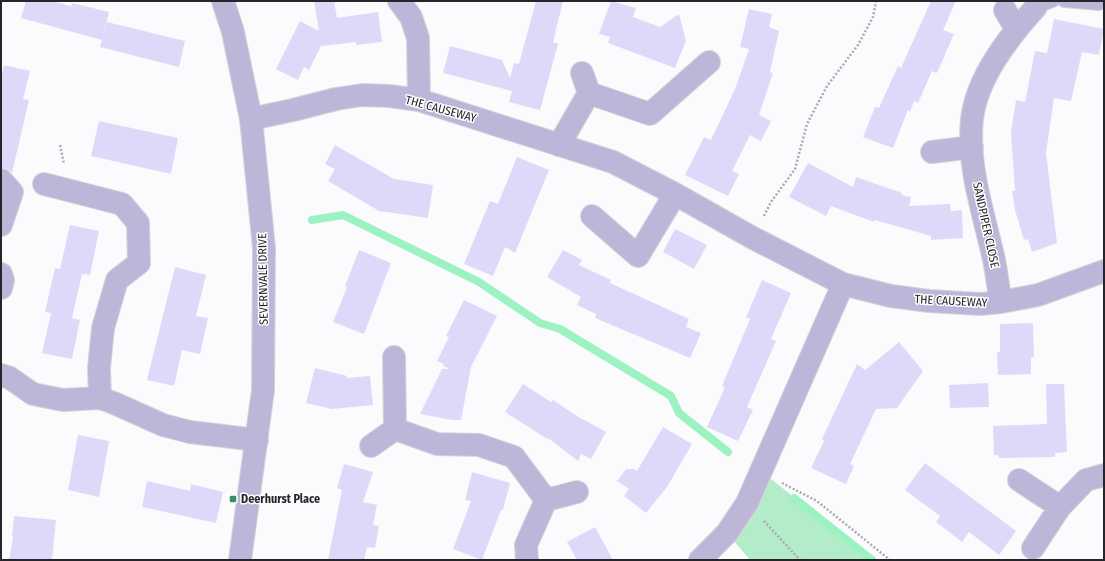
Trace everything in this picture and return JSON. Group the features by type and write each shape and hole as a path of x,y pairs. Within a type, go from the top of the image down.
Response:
{"street":[{"name":"SEVERNVALE DRIVE","path":"223,1 233,32 251,119 264,248 263,384 257,440 240,560"},
{"path":"399,1 411,17 418,38 419,100"},
{"name":"SANDPIPER CLOSE","path":"1001,302 994,261 978,195 972,155 972,119 979,94 989,70 1016,29 1045,4"},
{"path":"1005,10 1016,29"},
{"path":"589,93 650,114 709,62"},
{"path":"559,145 589,93 582,73"},
{"name":"THE CAUSEWAY","path":"251,119 336,99 362,95 389,96 419,100 613,162 675,194 753,238 842,284 891,296 929,302 980,304 1001,302 1038,295 1104,271"},
{"path":"932,152 972,147"},
{"path":"44,184 122,204 138,223 139,263 117,280 103,328 99,368 100,398"},
{"path":"1,225 7,186"},
{"path":"592,216 638,256 675,194"},
{"path":"1,274 3,280 1,288"},
{"path":"700,560 727,533 747,503 842,284"},
{"path":"394,358 395,429"},
{"path":"1,375 10,378 33,394 62,400 100,398 114,402 162,425 190,432 257,440"},
{"path":"371,446 395,429"},
{"path":"395,429 437,444 479,446 514,457 546,500"},
{"path":"1033,548 1060,507 1086,480 1104,475"},
{"path":"1019,480 1060,507"},
{"path":"546,500 577,492"},
{"path":"527,560 526,545 546,500"}],"lane":[{"path":"1064,1 1099,4"}],"path":[{"path":"753,238 771,202 795,169 807,124 827,86 858,45 873,17 876,1"},
{"path":"761,471 817,501 890,560"},
{"path":"747,503 800,560"}],"green space":[{"path":"761,471 873,560 750,560 727,533"}],"building":[{"path":"26,1 51,1 71,6 72,3 109,12 102,40 21,18"},
{"path":"314,1 334,1 337,18 378,12 382,42 356,45 356,42 322,46 322,44 309,70 304,67 298,80 276,69 300,21 319,31"},
{"path":"536,1 563,1 553,42 558,44 540,110 509,102 512,91 443,73 450,46 502,60 510,78 514,63 519,64"},
{"path":"611,1 636,8 633,17 660,27 679,14 686,41 675,68 608,43 610,37 599,34"},
{"path":"931,1 956,1 943,30 954,34 937,73 932,71 918,103 914,101 910,112 908,110 893,148 863,137 875,107 879,108 898,66 901,68"},
{"path":"749,9 772,14 769,27 779,31 770,72 773,73 759,115 771,121 761,141 750,135 732,171 739,174 728,196 685,175 704,137 711,140 735,89 749,49 740,47"},
{"path":"1054,19 1104,29 1099,55 1082,52 1071,101 1054,98 1046,153 1057,243 1032,252 1028,239 1024,240 1015,210 1012,191 1015,191 1011,132 1016,100 1025,102 1035,51 1047,53"},
{"path":"107,22 185,41 179,67 100,47"},
{"path":"4,65 30,71 23,99 29,100 12,173 5,168 1,168 1,78"},
{"path":"99,121 178,138 171,174 91,156"},
{"path":"335,145 394,179 433,185 428,218 379,211 328,181 335,169 325,164"},
{"path":"517,157 549,170 515,253 505,247 493,276 464,264 490,201 498,204"},
{"path":"808,163 853,187 856,177 902,193 901,195 911,197 909,206 950,204 951,211 962,210 963,238 931,240 931,236 875,220 874,222 831,206 826,216 789,197"},
{"path":"70,225 99,231 90,275 82,274 72,318 80,320 72,359 42,353 51,313 45,312 55,268 60,269"},
{"path":"675,229 707,245 694,269 663,252"},
{"path":"359,250 391,263 364,334 333,322 347,287 345,286"},
{"path":"563,250 582,260 579,265 611,280 610,283 689,319 686,327 701,333 690,358 595,318 596,314 577,305 581,297 547,277"},
{"path":"175,267 206,275 196,316 208,318 200,354 182,350 174,386 147,380"},
{"path":"762,280 791,293 771,339 776,341 747,407 753,410 738,441 707,427 725,387 722,386 750,319 746,317"},
{"path":"464,300 497,316 471,367 461,420 452,420 420,414 442,369 450,369 437,361 449,337 446,336"},
{"path":"1033,323 1034,357 1031,357 1031,374 998,375 997,352 1000,352 1000,324"},
{"path":"899,342 923,371 897,408 876,409 850,464 854,466 846,484 811,468 824,441 822,439 857,364 865,370"},
{"path":"315,368 347,376 346,378 370,376 373,405 332,409 306,403"},
{"path":"988,383 989,407 950,408 949,385"},
{"path":"523,384 551,402 553,400 583,420 606,432 591,459 581,454 578,461 548,438 549,440 505,412"},
{"path":"1046,384 1064,384 1067,452 1055,453 1055,457 999,458 998,455 994,455 993,426 1047,424"},
{"path":"663,427 692,444 667,487 646,513 624,496 629,489 617,481 626,469 634,469 637,471"},
{"path":"78,435 109,441 99,497 68,490"},
{"path":"925,463 1016,531 999,555 969,532 962,542 936,522 940,516 905,490"},
{"path":"344,464 373,472 363,502 377,505 373,525 379,526 375,548 367,547 364,560 328,560 342,490 337,488"},
{"path":"472,472 510,483 503,510 501,510 482,560 453,549 471,501 465,500"},
{"path":"147,481 190,491 191,484 223,492 216,523 142,507"},
{"path":"14,516 56,520 52,560 9,560 13,537"},
{"path":"595,527 613,560 577,560 567,542"}],"waterway":[{"path":"312,220 343,215 479,282 540,323 560,329 671,396 679,413 728,452"},
{"path":"794,498 872,560"}],"place":[{"name":"Deerhurst Place","path":"233,499"}]}
